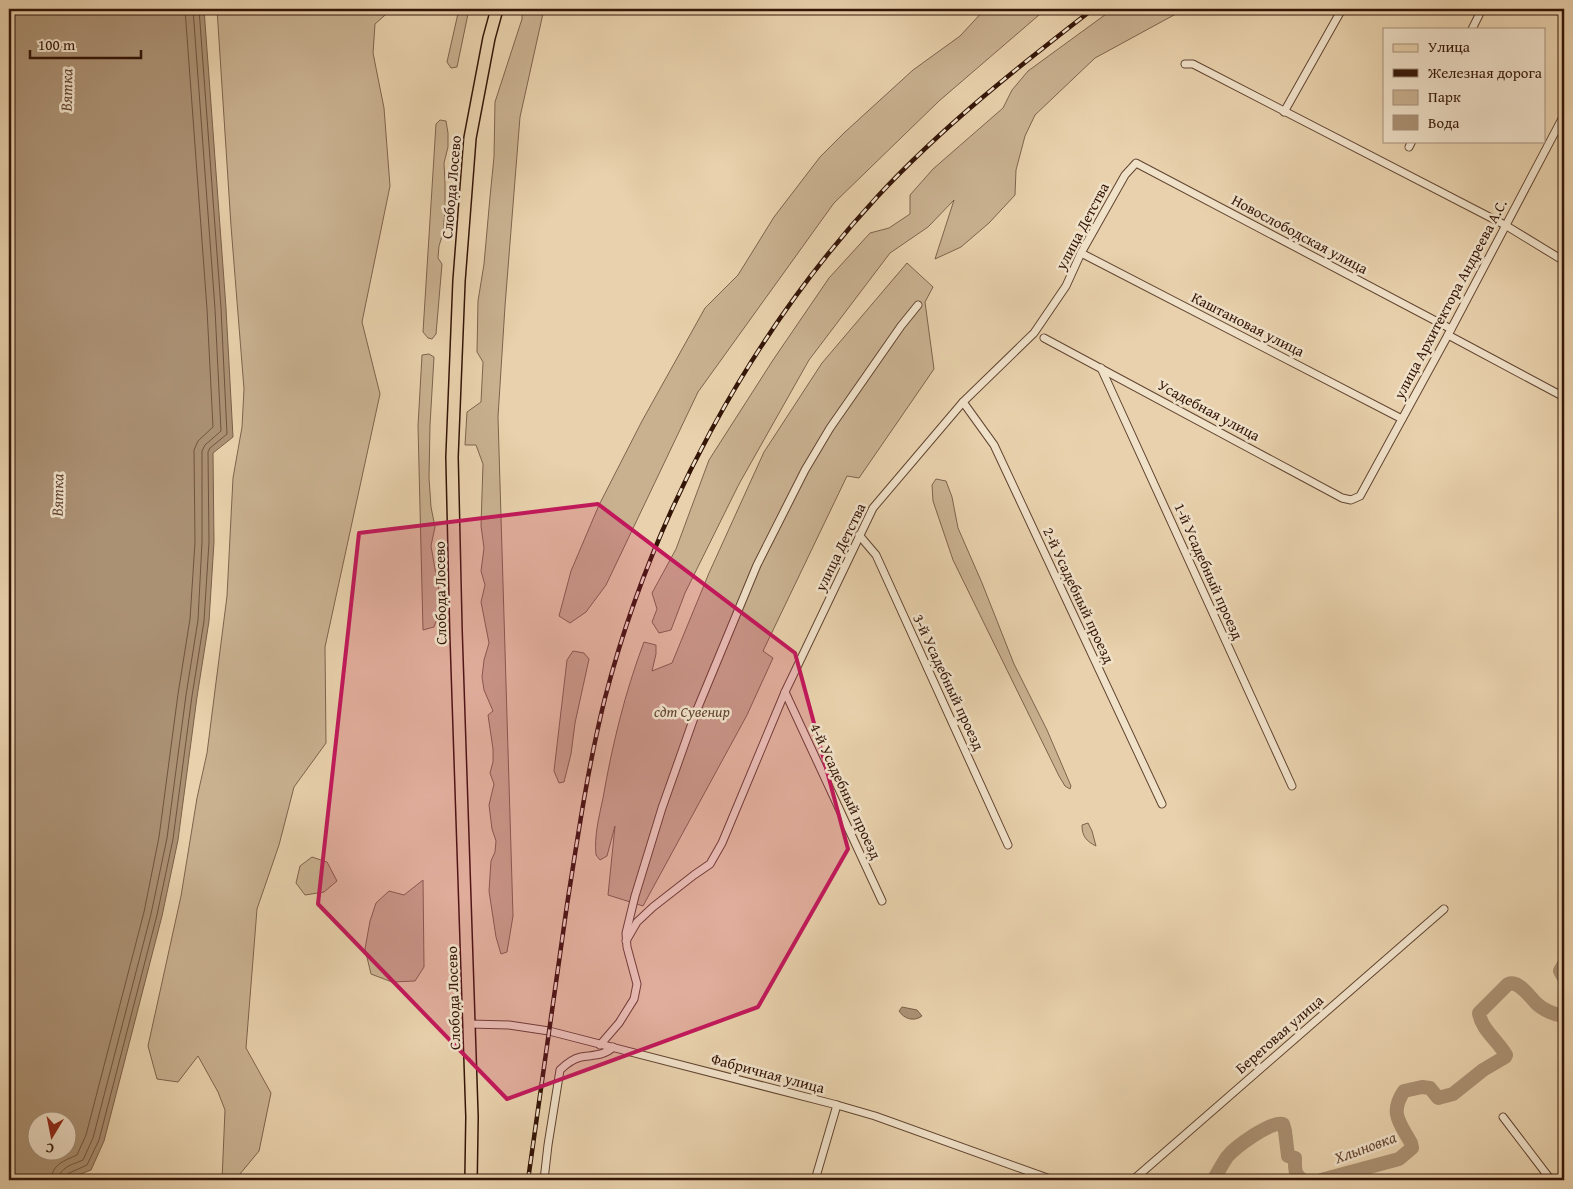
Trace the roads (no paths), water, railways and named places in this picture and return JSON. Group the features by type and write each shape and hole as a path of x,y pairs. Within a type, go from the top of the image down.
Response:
{"main road":[{"name":"Слобода Лосево","path":"471,1180 472,1117 452,458 458,281 470,138 488,38 496,9"}],"street":[{"path":"1284,112 1342,9"},
{"path":"1472,28 1482,9"},
{"path":"1186,64 1193,64 1505,226 1564,261"},
{"name":"улица Архитектора Андреева А.С.","path":"1360,496 1564,115"},
{"name":"улица Детства","path":"626,941 637,922 652,907 710,864 722,843 786,692 873,508 963,402 1034,333 1066,286 1081,254 1124,175 1136,163"},
{"name":"Новослободская улица","path":"1136,163 1449,332 1564,397"},
{"name":"Каштановая улица","path":"1081,254 1402,419"},
{"path":"600,1045 619,1023 634,999 637,984 626,941 630,913 662,808 696,712 757,565 805,470 830,428 901,326 918,305"},
{"name":"Усадебная улица","path":"1044,338 1342,498 1351,500 1360,496"},
{"name":"1-й Усадебный проезд","path":"1101,368 1292,786"},
{"name":"2-й Усадебный проезд","path":"963,402 994,445 1162,804"},
{"name":"3-й Усадебный проезд","path":"859,535 876,555 1008,844"},
{"name":"4-й Усадебный проезд","path":"786,692 882,901"},
{"name":"Береговая улица","path":"1133,1180 1444,909"},
{"name":"Фабричная улица","path":"469,1024 508,1025 545,1030 875,1116 1053,1180"},
{"path":"544,1180 560,1070 569,1062 580,1057 609,1051 613,1047"},
{"path":"814,1180 837,1106"},
{"path":"1503,1117 1551,1180"}],"water":[{"name":"Вятка","path":"9,9 204,9 226,308 233,437 213,453 214,542 209,621 178,840 162,916 104,1141 91,1170 65,1180 9,1180"},
{"path":"902,1007 917,1010 922,1016 916,1019 906,1018 899,1011"}],"waterway":[{"name":"Хлыновка","path":"1564,964 1560,971 1564,978"},
{"name":"Хлыновка","path":"1321,1180 1399,1159 1412,1148 1400,1124 1397,1112 1397,1106 1404,1091 1422,1087 1430,1088 1438,1098 1453,1094 1483,1070 1505,1057 1506,1055 1503,1050 1490,1035 1480,1019 1479,1013 1508,984 1512,983 1520,986 1539,1006 1564,1016"},
{"name":"Хлыновка","path":"1213,1180 1227,1157 1238,1147 1254,1135 1278,1124 1283,1124 1288,1156 1295,1158 1295,1168 1303,1180"}],"railway":[{"path":"528,1180 567,905 593,749 605,698 625,630 649,562 678,496 711,431 748,367 788,307 831,250 878,196 928,145 1009,75 1093,9"}],"park label":[{"name":"сдт Сувенир","path":"692,711"}]}
